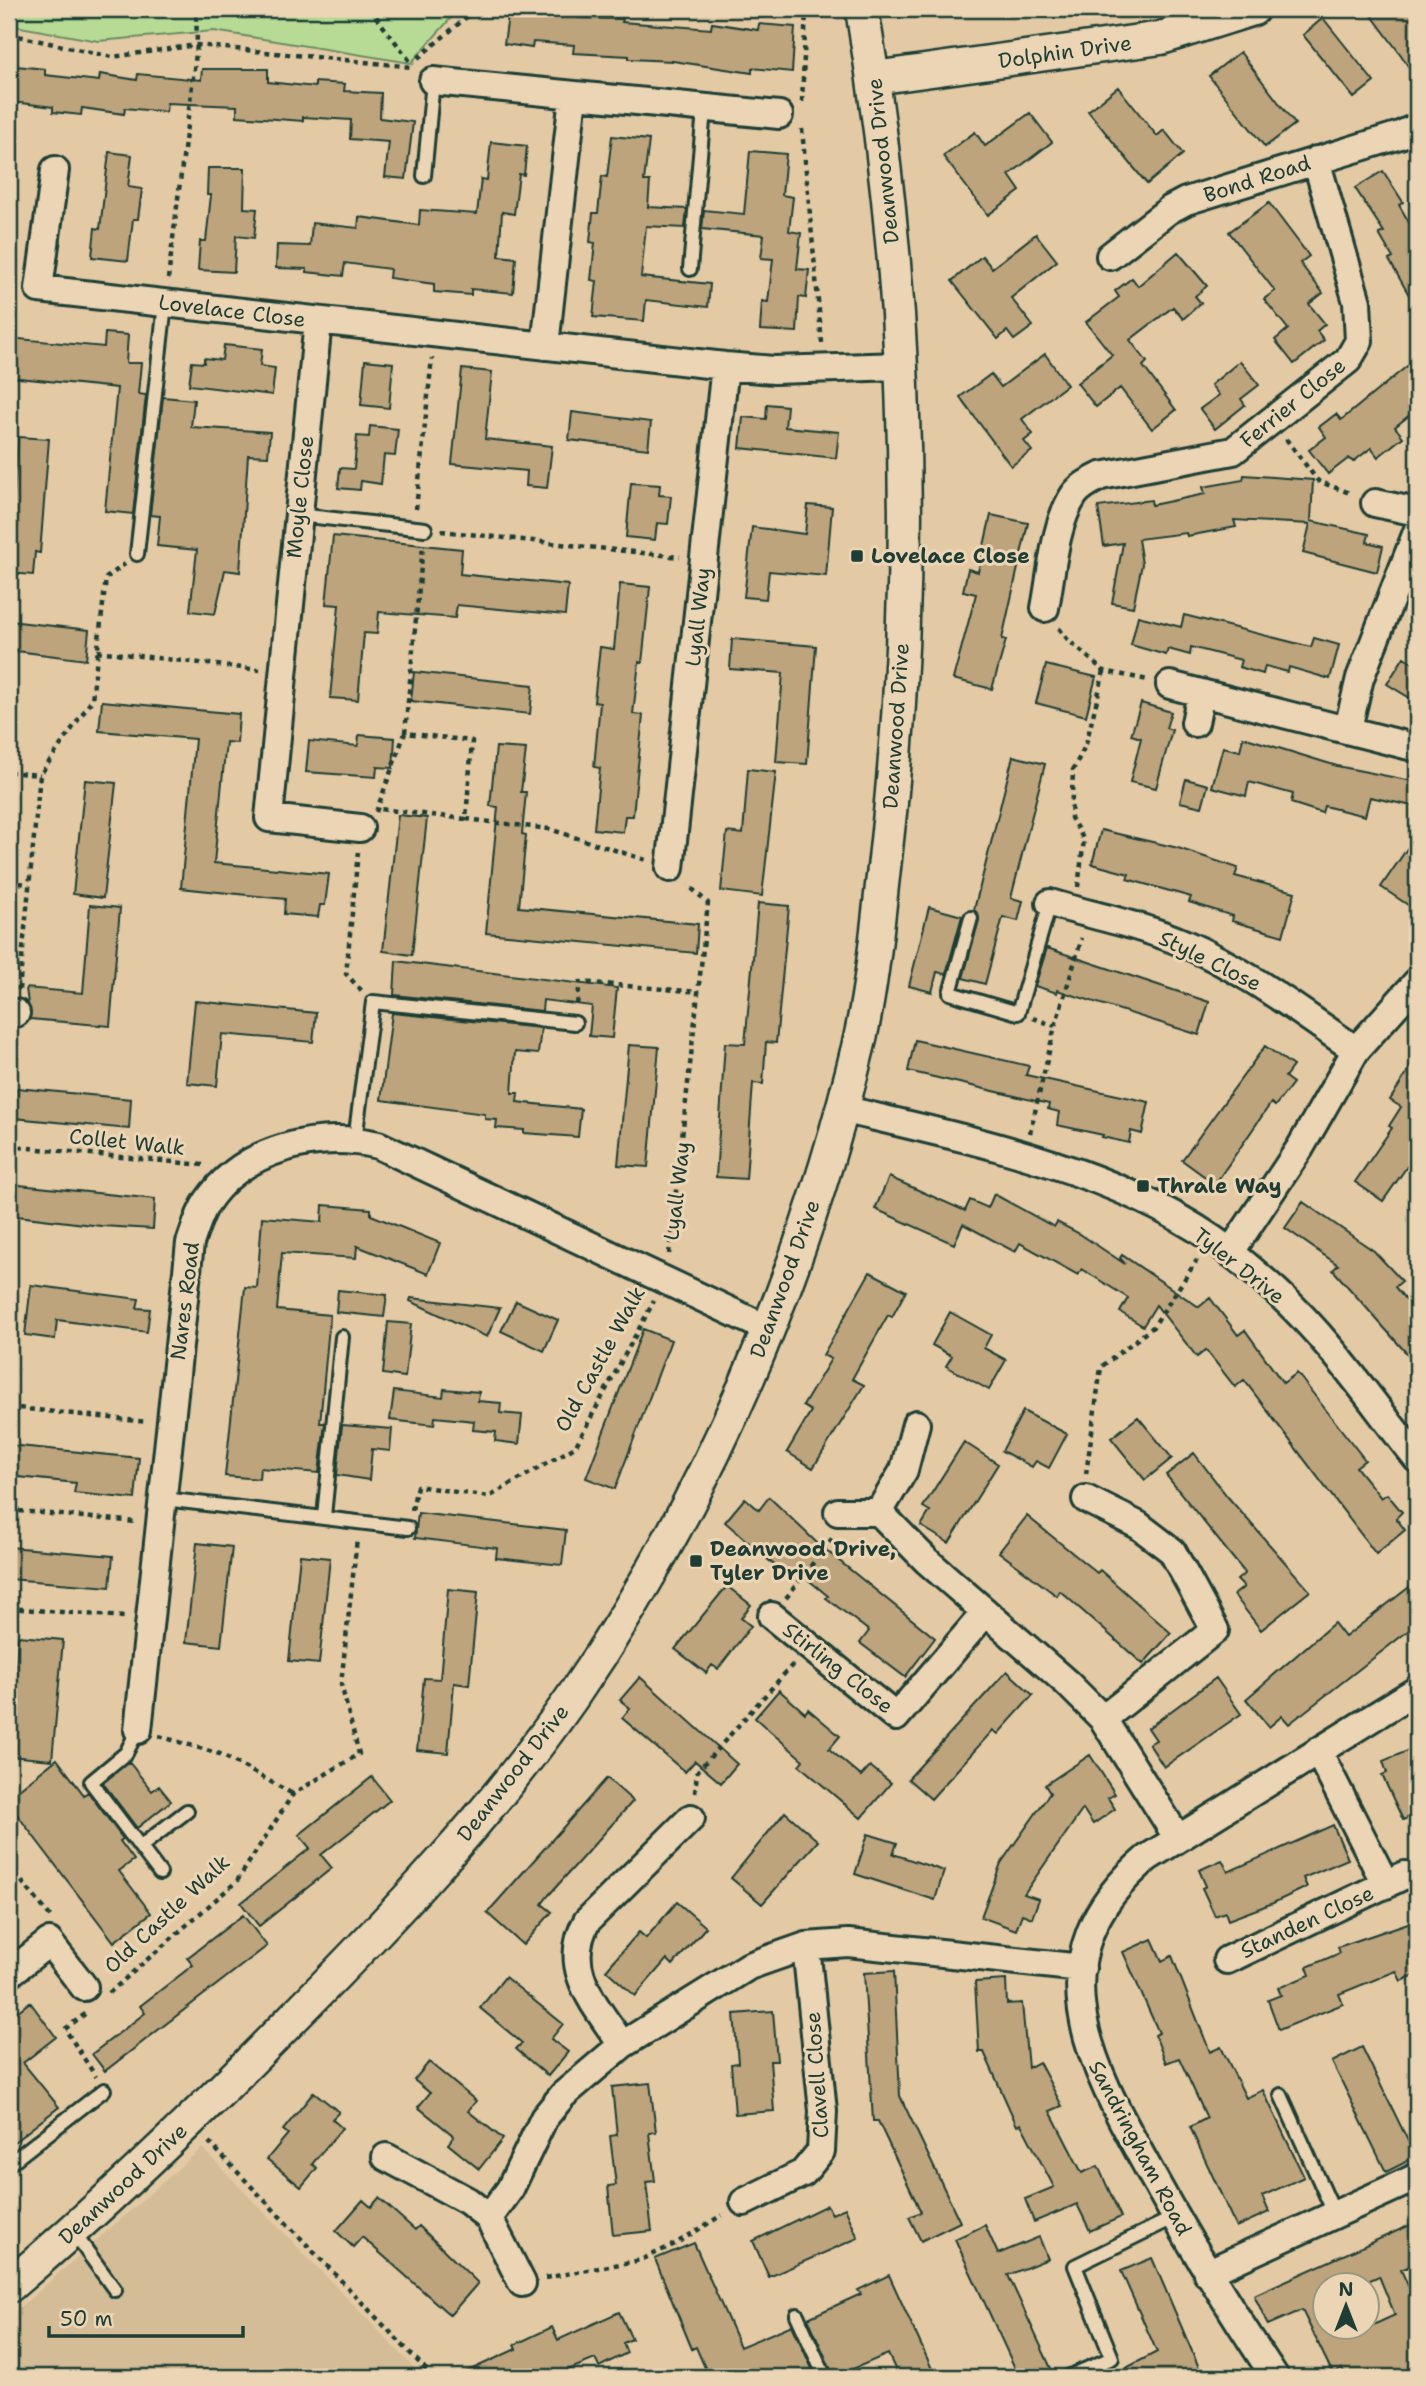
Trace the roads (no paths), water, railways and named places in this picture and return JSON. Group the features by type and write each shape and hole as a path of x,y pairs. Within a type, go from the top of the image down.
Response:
{"street":[{"name":"Deanwood Drive","path":"9,2286 73,2232 191,2123 374,1936 494,1803 604,1649 661,1553 710,1458 768,1329 812,1209 842,1109 861,1032 872,965 898,724 905,545 901,366 890,208 874,78 862,9"},
{"name":"Dolphin Drive","path":"874,78 1161,38 1253,9"},
{"path":"424,74 573,96 794,117"},
{"path":"545,346 573,96"},
{"name":"Bond Road","path":"1110,256 1169,210 1186,201 1400,135 1417,127"},
{"name":"Ferrier Close","path":"1045,607 1067,509 1075,494 1086,483 1101,476 1233,452 1348,360 1359,341 1357,302 1316,160"},
{"name":"Lovelace Close","path":"55,170 39,289 725,366 825,369 901,366"},
{"name":"Moyle Close","path":"318,321 269,818 360,828"},
{"name":"Lyall Way","path":"670,868 725,366"},
{"path":"1375,503 1417,512"},
{"path":"1348,728 1360,678 1417,532"},
{"path":"1170,685 1348,728 1417,748"},
{"path":"1195,723 1201,693"},
{"name":"Style Close","path":"1050,903 1148,931 1206,954 1248,976 1356,1050"},
{"path":"1221,1245 1300,1147 1356,1050 1417,982"},
{"name":"Tyler Drive","path":"842,1109 946,1135 1074,1173 1119,1190 1221,1245 1302,1318 1417,1459"},
{"name":"Nares Road","path":"138,1730 190,1243 207,1202 243,1169 292,1145 332,1138 355,1140 407,1156 768,1329"},
{"path":"879,1513 904,1471 916,1424"},
{"path":"1086,1499 1138,1525 1172,1552 1214,1629 1103,1719"},
{"path":"838,1512 879,1513 927,1562 1067,1683 1103,1719 1177,1837"},
{"name":"Stirling Close","path":"772,1616 896,1717 985,1614"},
{"name":"Sandringham Road","path":"1275,2377 1207,2273 1123,2123 1090,2051 1080,2010 1082,1968 1093,1925 1103,1905 1129,1874 1177,1837 1417,1690"},
{"name":"Standen Close","path":"1227,1960 1396,1880 1318,1751"},
{"path":"622,2045 583,1983 575,1952 578,1937 587,1921 691,1818"},
{"path":"9,1974 49,1942 90,1996"},
{"path":"489,2218 510,2189 544,2118 587,2072 622,2045 749,1966 806,1946 848,1943 1082,1968"},
{"name":"Clavell Close","path":"744,2202 803,2173 821,2151 823,2111 806,1946"},
{"path":"386,2157 468,2201 489,2218 522,2283"},
{"path":"1207,2273 1417,2177"}],"lane":[{"path":"424,74 424,176"},
{"path":"690,269 705,110"},
{"path":"137,554 165,304"},
{"path":"298,515 419,528"},
{"path":"971,918 950,993 1018,1013 1050,903"},
{"path":"355,1140 373,1002 575,1023"},
{"path":"324,1516 342,1336"},
{"path":"164,1499 408,1528"},
{"path":"138,1730 125,1753 91,1782 160,1873"},
{"path":"140,1847 187,1811"},
{"path":"9,2164 104,2090"},
{"path":"1281,2095 1335,2215"},
{"path":"1068,2377 1112,2358 1075,2266 1175,2217"},
{"path":"73,2232 116,2290"},
{"path":"797,2315 825,2377"}],"place":[{"name":"Lovelace Close","path":"857,556"},
{"name":"Thrale Way","path":"1143,1186"},
{"name":"Deanwood Drive, Tyler Drive","path":"696,1561"}]}
